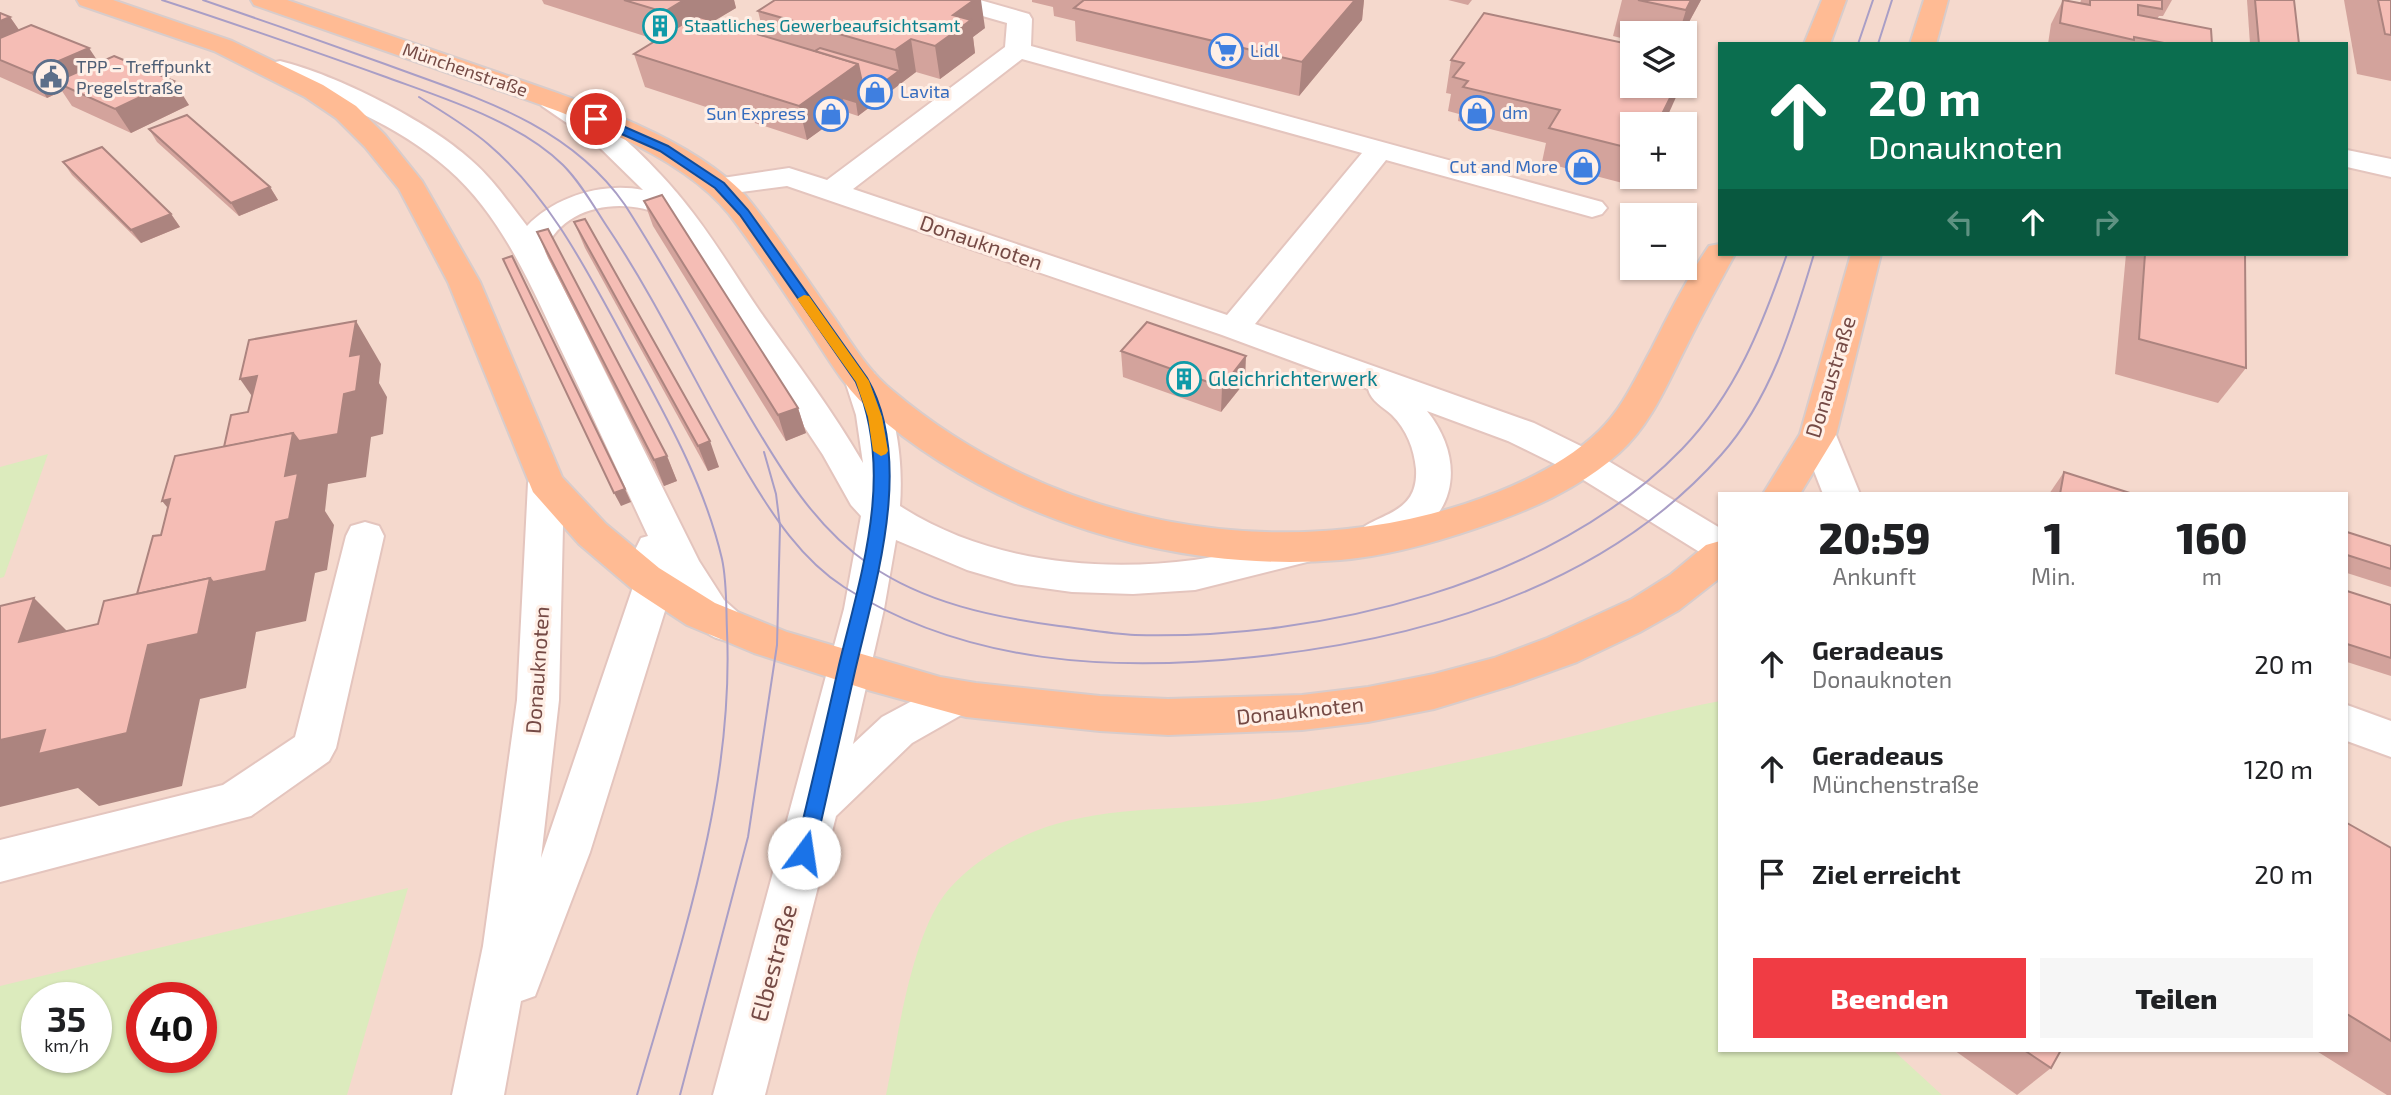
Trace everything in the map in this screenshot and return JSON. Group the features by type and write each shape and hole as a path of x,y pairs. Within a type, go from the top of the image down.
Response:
{"main road":[{"path":"89,0 223,46"},
{"name":"Münchenstraße","path":"263,0 551,100 664,149"},
{"path":"1818,42 1834,0"},
{"path":"1924,42 1936,0"},
{"name":"Donauknoten","path":"223,46 314,91 346,112 375,141 412,187 470,298 546,483 587,531 617,557 685,605 728,627 849,668 955,698 1108,716 1269,717 1390,701 1473,682 1531,664 1655,607 1696,578 1718,557"},
{"name":"Donauknoten","path":"664,149 719,186 744,212 862,381 905,420 954,454 999,480 1072,512 1107,523 1189,541 1240,547 1318,546 1420,533 1482,514 1534,492 1582,462"},
{"path":"1582,462 1619,433 1654,379 1718,256"},
{"name":"Donaustraße","path":"1782,492 1818,435 1865,256"}],"street":[{"path":"844,197 1018,50 1020,19 953,0"},
{"path":"223,46 391,116 461,166 530,251 650,502 697,593 710,611 728,627"},
{"path":"1018,50 1592,208"},
{"path":"551,100 593,125 621,149 647,174 675,210 838,450 864,496 877,531 903,527 967,556 1016,569 1072,577 1133,579 1195,575 1318,546"},
{"path":"1234,328 1380,149"},
{"path":"2348,159 2391,168"},
{"name":"Donauknoten","path":"719,186 789,177 1234,328 1521,432 1582,462 1718,544"},
{"path":"530,251 535,234 542,225 554,216 590,202 636,195 664,202 675,210"},
{"name":"Donauknoten","path":"1359,374 1413,414 1424,430 1432,451 1433,475 1427,502 1409,524 1392,534 1363,541"},
{"name":"Donauknoten","path":"849,668 877,531 880,445 871,401 862,381"},
{"path":"1818,435 1841,492"},
{"name":"Donauknoten","path":"482,1076 507,946 538,700 546,483"},
{"path":"482,1076 567,852 654,584 655,553 650,502"},
{"path":"0,861 235,802 314,748 365,536"},
{"name":"Elbestraße","path":"739,1095 817,804 849,668"},
{"path":"817,804 897,730 955,698"},
{"path":"2348,723 2391,739"},
{"path":"2348,751 2391,764"}],"shaded area":[{"path":"0,0 2391,0 2391,1095 0,1095"}],"green space":[{"path":"48,454 4,577 0,578 0,467"},
{"path":"1718,701 1718,1052 1895,1052 1942,1095 886,1095 901,1016 925,932 949,889 971,868 998,849 1056,824 1083,817 1282,798 1491,755"},
{"path":"408,888 347,1095 0,1095 0,986"}],"building":[{"path":"624,0 684,0 664,12"},
{"path":"775,0 974,0 953,15 971,20 935,46 911,39 895,50 758,11"},
{"path":"1084,0 1355,0 1302,62 1074,8"},
{"path":"1638,0 1691,0 1686,10"},
{"path":"2063,0 2090,5 2090,0 2162,0 2162,9 2138,5 2138,15 2211,29 2212,42 2159,42 2134,37 2134,40 2060,23"},
{"path":"2255,0 2294,0 2299,42 2259,42"},
{"path":"2378,0 2391,0 2391,35 2385,34"},
{"path":"0,13 10,17 0,21"},
{"path":"1484,13 1620,42 1620,98 1670,98 1663,112 1620,112 1620,146 1549,128 1560,110 1463,87 1468,81 1453,77 1464,63 1451,60"},
{"path":"696,16 726,25 732,21 756,28 750,32 858,64 799,106 634,54"},
{"path":"31,25 89,48 31,73 0,60 0,38"},
{"path":"820,48 899,71 865,96 858,64 815,51"},
{"path":"114,56 174,81 115,109 55,82"},
{"path":"187,115 270,187 231,203 149,129"},
{"path":"102,147 171,214 131,230 63,162"},
{"path":"662,195 798,408 778,415 644,201"},
{"path":"585,219 710,441 698,446 574,222"},
{"path":"548,229 667,456 654,460 537,232"},
{"path":"512,256 625,489 614,493 503,259"},
{"path":"2145,256 2245,256 2246,368 2139,339"},
{"path":"356,321 350,356 361,354 356,391 344,394 338,434 299,441 293,433 224,447 231,415 248,412 257,376 240,379 249,340"},
{"path":"1147,322 1246,356 1222,387 1121,351"},
{"path":"293,433 285,476 298,473 289,519 276,522 266,571 213,582 210,578 137,594 153,536 161,535 170,499 162,501 175,456"},
{"path":"2064,472 2127,492 2060,492"},
{"path":"2348,532 2391,546 2391,569 2348,555"},
{"path":"210,578 198,634 148,645 127,733 38,754 45,730 0,740 0,606 34,598 19,642 98,624 104,601"},
{"path":"2348,591 2391,605 2391,658 2348,644"},
{"path":"2348,824 2391,848 2391,1041 2348,1015"},
{"path":"2027,1052 2060,1052 2051,1068"}],"tram line":[{"path":"162,0 453,102 502,123 545,149 581,186 626,255 730,443 780,523"},
{"path":"203,0 485,101 547,133 576,153 602,177 625,205 780,466 811,510 829,530 870,565 913,589 985,613 1034,622 1135,635 1206,634 1280,627 1354,614 1428,595 1500,569 1567,536 1628,496 1682,449 1718,405 1745,358 1768,307 1786,256"},
{"path":"1859,42 1873,0"},
{"path":"1879,42 1892,0"},
{"path":"419,97 472,131 510,164 564,233 608,309 679,444 704,500 722,559 726,595 727,691 713,808 687,924 637,1095"},
{"path":"780,523 829,576 891,613 940,633 1043,657 1148,663 1254,657 1318,649 1446,620 1507,599 1567,572 1623,540 1674,501 1721,455 1754,410 1767,385 1789,334 1813,256"},
{"path":"764,452 776,494 780,523"},
{"path":"680,1095 748,837 777,645 780,523"}],"slow traffic":[{"path":"804,299 862,381 871,401 881,451"}],"place":[{"name":"Staatliches Gewerbeaufsichtsamt","path":"660,26"},
{"name":"Lidl","path":"1226,51"},
{"name":"TPP – Treffpunkt Pregelstraße","path":"51,77"},
{"name":"Lavita","path":"875,92"},
{"name":"dm","path":"1477,113"},
{"name":"Sun Express","path":"831,114"},
{"name":"Cut and More","path":"1583,167"},
{"name":"Gleichrichterwerk","path":"1184,379"}],"route":[{"path":"596,119 664,149 719,186 744,212 862,381 871,401 880,445 882,476 875,549 804,853"}]}
